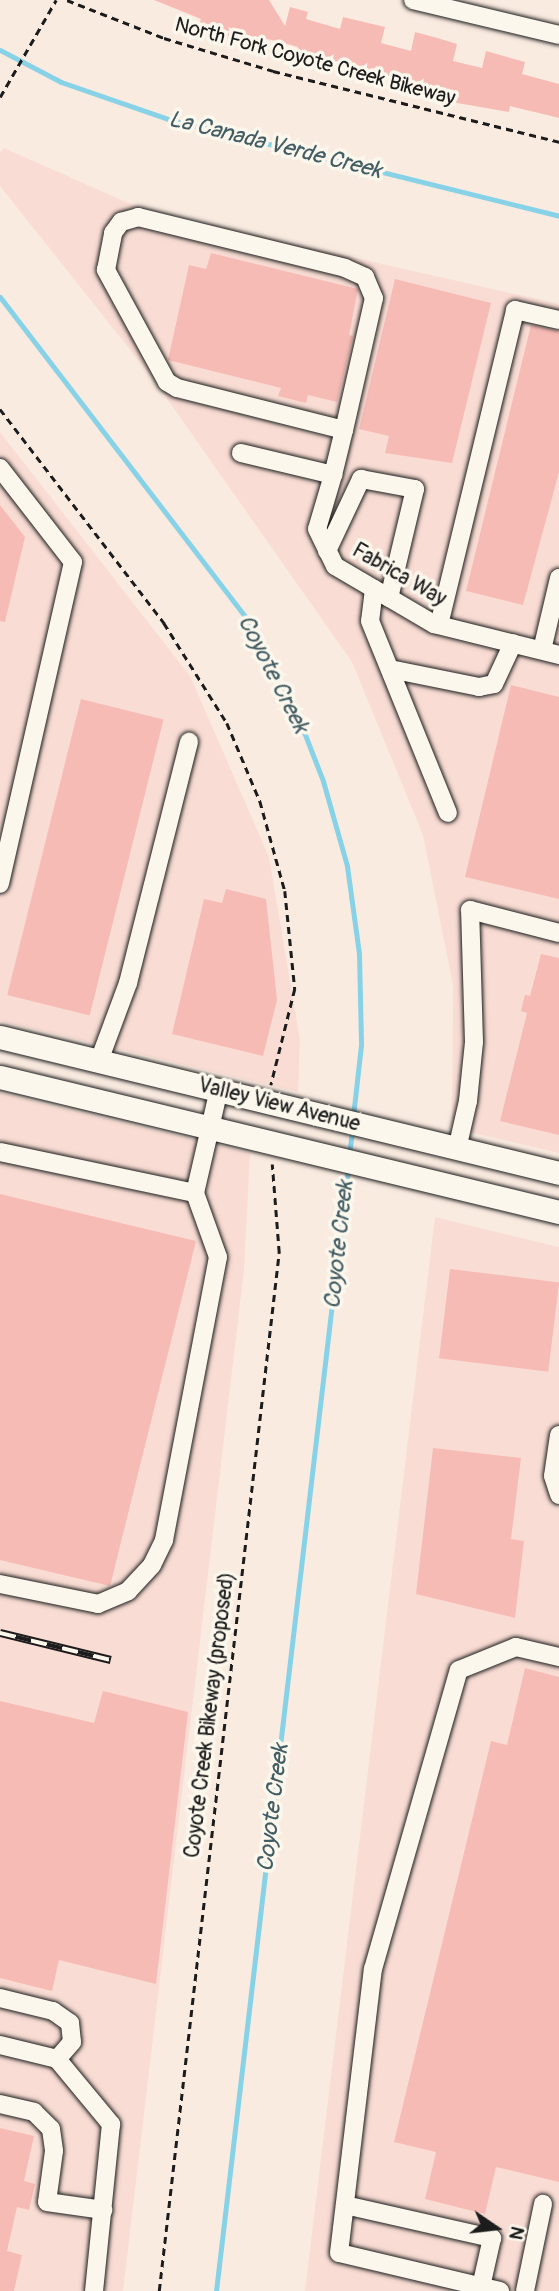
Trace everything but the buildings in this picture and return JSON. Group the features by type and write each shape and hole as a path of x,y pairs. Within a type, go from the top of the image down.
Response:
{"main road":[{"name":"Valley View Avenue","path":"0,1037 559,1173"},
{"name":"Valley View Avenue","path":"0,1077 559,1212"}],"street":[{"path":"413,0 559,35"},
{"path":"241,453 333,475 344,430 374,298 365,277 138,218 121,222 114,233 106,270 167,382 177,388 344,430"},
{"path":"439,625 515,310 559,320"},
{"path":"0,468 73,562 0,884"},
{"name":"Fabrica Way","path":"333,475 317,529 335,566 439,625 550,652"},
{"path":"327,551 361,479 415,489 382,594 370,621 448,813"},
{"path":"550,652 559,578"},
{"path":"390,670 479,687 494,684 513,643"},
{"path":"99,1060 128,983 189,742"},
{"path":"457,1149 468,1101 474,1042 470,910 559,933"},
{"path":"0,1584 98,1604 128,1591 152,1565 164,1540 218,1257 195,1194 219,1089"},
{"path":"0,1152 195,1194"},
{"path":"559,1435 553,1476 559,1495"},
{"path":"500,2291 339,2253 373,1969 459,1670 516,1647 559,1657"},
{"path":"0,1998 53,2011 70,2023 72,2042 57,2059"},
{"path":"0,2045 57,2059 111,2124 94,2291"},
{"path":"0,2104 34,2112 51,2129 54,2151 47,2202 103,2210"},
{"path":"525,2291 543,2204"},
{"path":"345,2205 492,2238 481,2287"}],"path":[{"path":"0,97 55,0"},
{"name":"North Fork Coyote Creek Bikeway","path":"67,0 215,54 559,142"},
{"name":"Coyote Creek Bikeway (proposed)","path":"159,2291 279,1253 272,1163 283,1145"}],"shaded area":[{"path":"4,148 144,210 559,304 559,1153 452,1128 453,985 423,835 352,662 151,376 0,186 0,152"},
{"path":"0,432 190,676 269,857 300,1040 298,1092 0,1021"},
{"path":"0,1093 250,1153 244,1270 123,2291 0,2291"},
{"path":"435,1217 559,1247 559,2291 305,2291"}],"waterway":[{"name":"La Canada Verde Creek","path":"0,50 61,82 168,119 559,216"},
{"name":"Coyote Creek","path":"0,297 245,616 295,709 323,781 347,866 359,954 361,1045 353,1116"},
{"name":"Coyote Creek","path":"349,1155 352,1130"},
{"name":"Coyote Creek","path":"216,2291 348,1168"}],"railway":[{"path":"0,1633 111,1660"}]}
